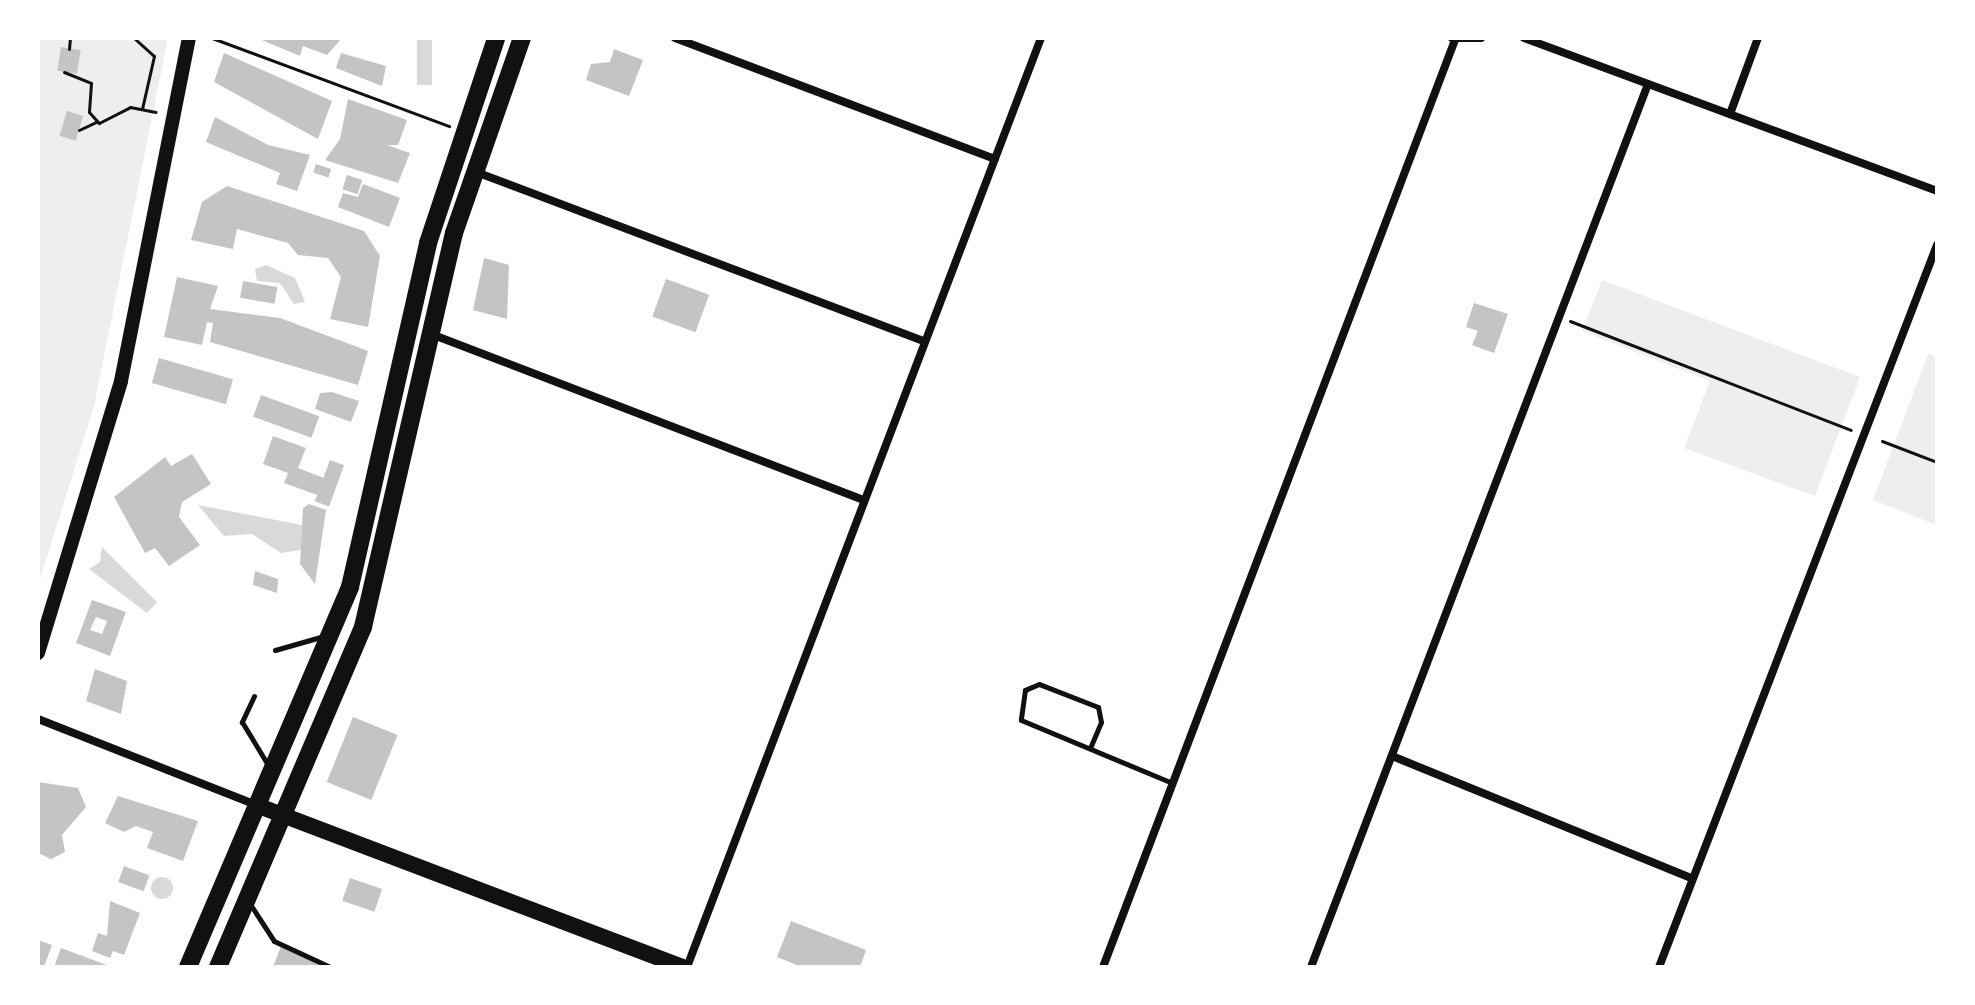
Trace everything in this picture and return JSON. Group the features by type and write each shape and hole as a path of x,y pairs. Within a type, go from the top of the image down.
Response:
{"highway":[{"path":"188,967 271,769 332,634 359,555 428,243 496,38"},
{"path":"218,967 363,627 430,333 473,171 522,38"}],"main road":[{"path":"256,805 685,967"}],"street":[{"path":"38,653 121,381 189,38"},
{"path":"675,38 995,159"},
{"path":"685,967 1041,38"},
{"path":"1103,967 1454,39 1481,38"},
{"path":"1524,38 1937,191"},
{"path":"1730,114 1758,38"},
{"path":"1311,967 1648,84"},
{"path":"473,171 924,341"},
{"path":"1659,967 1937,245"},
{"path":"430,333 864,500"},
{"path":"38,719 256,805"},
{"path":"1392,756 1691,878"}],"lane":[{"path":"275,650 332,634"},
{"path":"1090,748 1101,722 1098,707 1039,684 1025,690 1021,720 1173,783"},
{"path":"254,696 242,722 271,769"},
{"path":"247,900 274,941 330,967"}],"path":[{"path":"69,49 70,38"},
{"path":"79,130 142,109 154,56 134,38"},
{"path":"212,38 464,131"},
{"path":"64,72 91,83 96,122"},
{"path":"1559,317 1851,430"},
{"path":"1882,441 1937,462"},
{"path":"778,967 789,967"}],"shaded area":[{"path":"38,38 168,38 94,406 38,586"},
{"path":"417,38 432,38 432,85 417,85"},
{"path":"266,265 295,278 305,302 294,304 280,283 257,281 255,269"},
{"path":"1602,280 1860,377 1815,496 1684,448 1710,381 1582,331"},
{"path":"1928,354 1937,357 1937,525 1873,500"},
{"path":"198,505 302,525 301,550 281,553 252,534 224,536"},
{"path":"102,547 157,602 147,613 89,569 100,562"},
{"path":"158,877 166,877 173,888 166,899 158,899 151,892 151,884"}],"building":[{"path":"257,38 342,38 327,55 303,46 300,56"},
{"path":"61,47 81,50 77,74 57,71"},
{"path":"614,49 643,60 629,96 586,80 591,64 610,62"},
{"path":"224,53 332,101 318,139 214,82"},
{"path":"341,53 386,66 382,86 336,68"},
{"path":"348,99 407,120 398,145 387,145 410,153 398,183 325,160 340,139"},
{"path":"67,111 83,116 76,141 59,136"},
{"path":"215,117 268,145 310,155 297,191 276,184 280,173 206,142"},
{"path":"316,164 331,169 328,178 313,173"},
{"path":"347,175 362,180 358,194 342,189"},
{"path":"363,184 400,198 389,227 338,207 343,193 358,197"},
{"path":"227,186 364,231 380,256 368,327 330,319 341,277 328,258 298,255 288,243 237,229 233,249 191,240 202,202"},
{"path":"484,258 509,265 507,319 473,310"},
{"path":"177,277 218,286 210,309 280,318 368,351 358,385 210,342 213,323 207,322 202,345 164,337"},
{"path":"666,279 709,295 696,332 652,317"},
{"path":"243,281 277,287 275,304 240,298"},
{"path":"1474,303 1508,314 1494,353 1472,345 1478,331 1466,327"},
{"path":"159,358 233,379 226,404 152,383"},
{"path":"332,392 359,401 351,422 315,409 320,393"},
{"path":"261,395 319,416 311,438 253,417"},
{"path":"273,436 306,448 298,468 324,478 317,495 284,483 288,473 263,464"},
{"path":"192,454 211,484 182,502 179,517 200,545 169,566 155,548 145,553 114,497 165,457 171,466"},
{"path":"330,460 344,465 329,506 315,501"},
{"path":"309,504 326,510 315,584 300,564 303,508"},
{"path":"255,571 278,579 277,593 253,585"},
{"path":"92,600 126,612 110,656 76,643","holes":["96,617 107,621 102,634 90,630"]},
{"path":"95,669 127,681 121,714 86,701"},
{"path":"353,717 398,735 371,800 327,782"},
{"path":"38,782 78,788 86,807 62,835 65,852 51,859 38,853"},
{"path":"118,796 198,821 183,861 147,848 153,832 136,826 124,832 105,823"},
{"path":"124,866 149,875 144,891 118,882"},
{"path":"350,878 382,889 374,912 342,901"},
{"path":"110,901 140,913 124,955 113,951 110,958 92,951 98,933 107,936"},
{"path":"791,921 866,950 860,967 802,967 777,957"},
{"path":"38,940 52,945 44,967 38,967"},
{"path":"281,946 323,962 322,967 273,967"},
{"path":"61,948 112,967 54,967"}]}
